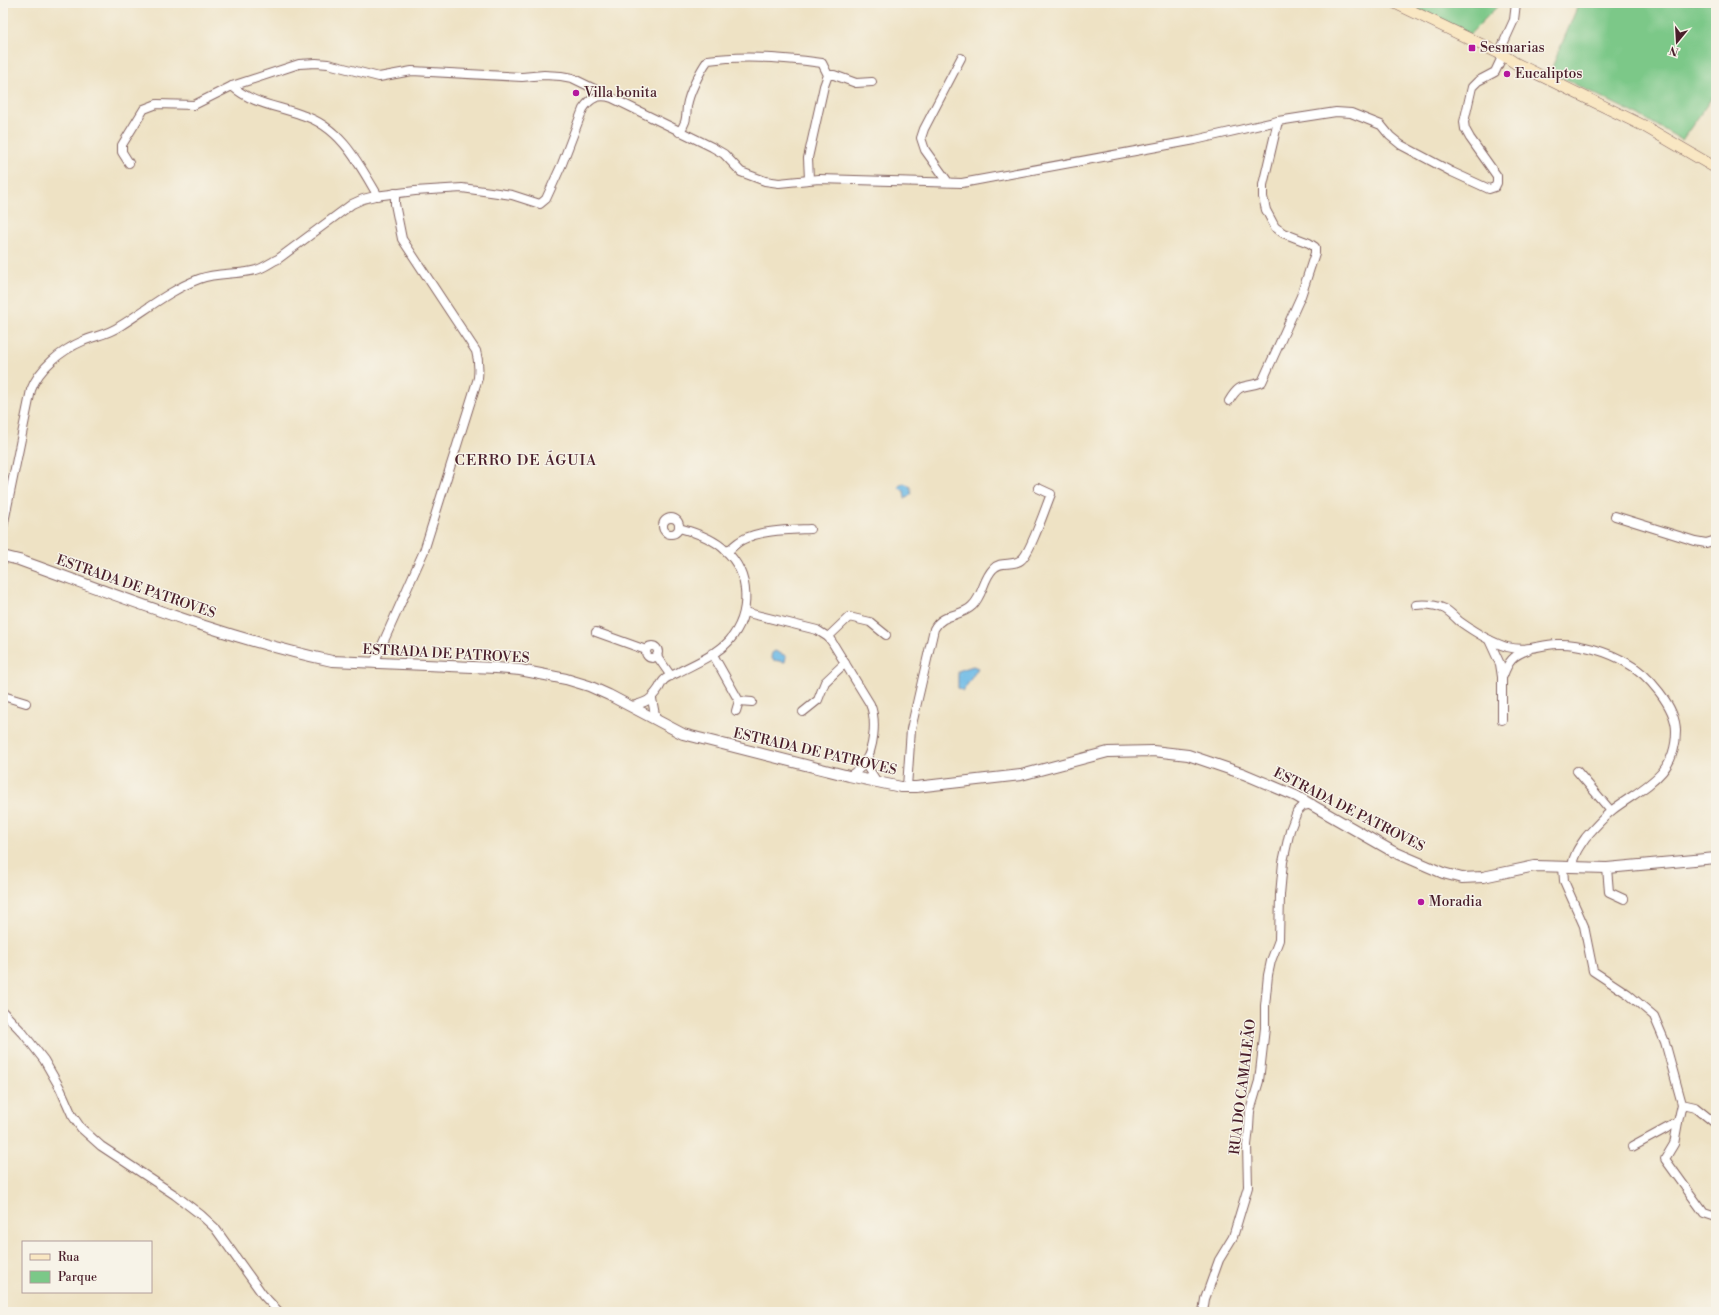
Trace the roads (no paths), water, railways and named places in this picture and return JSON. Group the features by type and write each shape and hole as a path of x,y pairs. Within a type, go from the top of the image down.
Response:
{"main road":[{"path":"1395,3 1501,54 1515,63 1644,126 1716,168"}],"street":[{"path":"129,163 122,152 122,145 144,109 157,104 194,105 232,86 299,64 316,63 328,64 379,77 412,71 522,77 544,75 572,78 679,132 712,146 724,154 741,172 752,177 779,183 809,179 962,183 1188,142 1278,121 1336,112 1351,113 1381,125 1390,136 1401,145 1452,172 1489,189 1495,187 1498,183 1497,176 1470,138 1465,129 1464,122 1472,87 1478,81 1495,72 1514,20 1516,3"},
{"path":"679,132 685,125 690,95 708,60 754,58 799,60 822,63 828,75 824,86 808,158 809,179"},
{"path":"948,182 925,150 921,138 924,129 961,58"},
{"path":"828,75 834,75 856,83 872,82"},
{"path":"232,86 241,94 253,100 304,115 322,124 342,140 354,156 378,196"},
{"path":"3,527 31,390 34,381 40,373 54,360 82,341 119,327 170,294 200,278 257,270 278,259 352,204 363,199 395,193 462,188 512,195 540,204 546,199 562,164 593,88"},
{"path":"584,109 589,102 596,97 604,95 611,98"},
{"path":"1229,401 1236,390 1242,386 1262,382 1302,296 1315,253 1315,248 1309,243 1283,233 1275,227 1266,210 1263,197 1263,185 1278,121"},
{"path":"374,663 427,544 478,378 479,368 479,360 476,351 402,239 395,204 395,193"},
{"path":"907,787 911,728 934,629 937,623 948,616 957,615 971,608 977,601 991,571 996,566 1000,564 1014,563 1024,558 1051,494 1038,488"},
{"path":"1615,516 1694,541 1706,543 1716,540"},
{"path":"632,706 646,703 652,698 664,680 712,653 728,641 737,630 744,612 746,603 743,577 737,565 727,552 703,536 679,528"},
{"path":"727,552 740,540 748,537 775,532 810,529"},
{"name":"ESTRADA DE PATROVES","path":"3,556 19,560 199,624 279,649 332,661 446,665 520,670 566,679 590,686 632,706 683,734 877,782 907,787 1021,775 1087,756 1108,752 1132,750 1172,752 1206,760 1296,796 1392,851 1443,873 1462,878 1483,876 1523,868 1607,868 1716,858"},
{"path":"1416,605 1427,604 1445,609 1490,640 1507,647 1530,649"},
{"path":"744,612 817,630 828,637 870,704 874,713 873,734 867,757 863,766 849,776"},
{"path":"828,637 849,617 870,622 886,635"},
{"path":"596,632 646,650 650,646 656,647 658,651 657,656 671,676"},
{"path":"1490,640 1500,664 1502,677 1502,720"},
{"path":"1502,677 1508,663 1519,653 1530,649 1558,644 1592,648 1627,663 1654,685 1672,711 1676,729 1675,744 1672,758 1666,769 1658,779 1611,811 1601,820 1581,844 1568,867 1564,881 1584,926 1593,971 1628,994 1654,1016 1666,1042 1682,1104 1674,1144 1665,1159 1704,1213 1716,1217"},
{"path":"712,653 740,701"},
{"path":"803,712 818,700 825,682 844,662"},
{"path":"3,696 26,703"},
{"path":"652,698 656,720"},
{"path":"740,701 752,702"},
{"path":"736,711 740,701"},
{"path":"867,757 868,768 877,782"},
{"path":"1577,771 1611,811"},
{"path":"1296,796 1297,812"},
{"path":"1297,812 1303,806 1312,804"},
{"name":"RUA DO CAMALEÃO","path":"1203,1312 1207,1293 1219,1260 1233,1237 1248,1187 1247,1139 1250,1111 1259,1081 1265,1028 1265,1006 1268,975 1271,961 1279,940 1280,895 1283,862 1290,830 1297,812"},
{"path":"1607,868 1609,892 1624,899"},
{"path":"3,1012 23,1033 44,1060 60,1088 72,1115 82,1128 101,1146 175,1195 215,1228 263,1295 279,1312"},
{"path":"1682,1104 1695,1107 1716,1124"},
{"path":"1632,1147 1678,1122"}],"water":[{"path":"903,483 908,485 911,490 911,494 907,498 905,498 904,491 898,487"},
{"path":"775,651 786,656 785,662 773,660 771,657 772,653"},
{"path":"973,666 978,668 963,691 958,688 958,671"}],"place":[{"name":"Sesmarias","path":"1472,48"},
{"name":"Eucaliptos","path":"1507,74"},
{"name":"Villa bonita","path":"576,93"},
{"name":"Moradia","path":"1421,902"}],"district":[{"name":"CERRO DE ÁGUIA","path":"526,460"}]}
